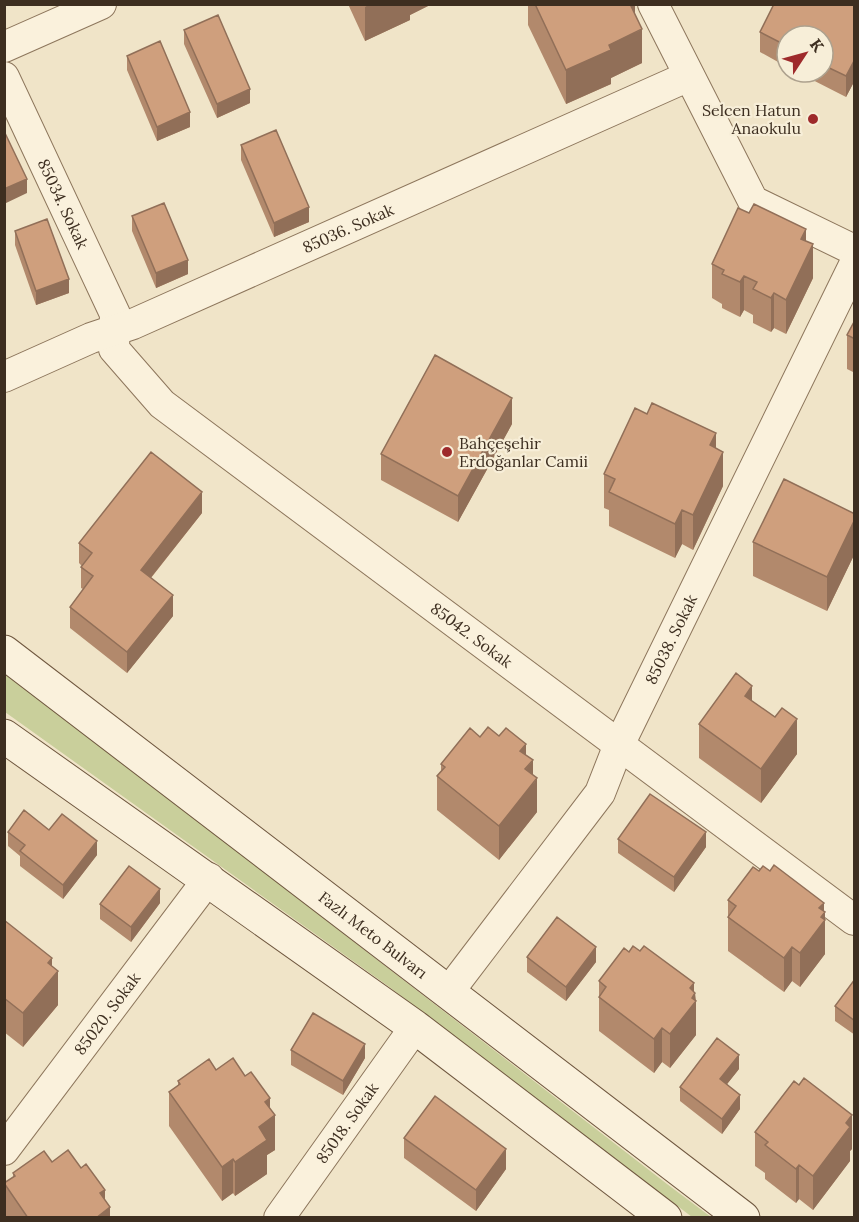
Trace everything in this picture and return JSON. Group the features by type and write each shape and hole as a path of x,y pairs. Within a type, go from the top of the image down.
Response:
{"main road":[{"name":"Fazlı Meto Bulvarı","path":"4,652 450,990 743,1218"},
{"path":"7,741 209,878 415,1027 665,1218"}],"street":[{"path":"4,47 100,4"},
{"path":"653,4 753,201 855,250"},
{"name":"85036. Sokak","path":"4,377 91,338 115,331 689,75"},
{"name":"85034. Sokak","path":"4,77 115,314 115,331"},
{"name":"85038. Sokak","path":"450,990 600,793 618,747 855,265"},
{"name":"85042. Sokak","path":"115,331 114,349 162,404 618,747 855,920"},
{"name":"85020. Sokak","path":"4,1150 209,878"},
{"name":"85018. Sokak","path":"279,1218 415,1027"}],"green space":[{"path":"4,671 711,1217 692,1217 388,986 5,712"}],"building":[{"path":"535,4 630,4 642,29 609,45 611,50 566,70"},
{"path":"774,4 855,4 855,59 846,76 835,71 835,24 775,24 775,40 760,32"},
{"path":"218,15 250,89 217,104 184,30"},
{"path":"160,41 190,112 157,127 127,56"},
{"path":"276,130 309,207 274,223 241,145"},
{"path":"4,131 27,179 4,189"},
{"path":"164,203 188,260 156,273 132,216"},
{"path":"754,204 806,229 801,239 813,244 786,300 774,293 771,298 753,289 757,282 744,276 740,282 722,274 724,270 712,264 738,208 749,213"},
{"path":"47,219 69,279 36,291 15,231"},
{"path":"855,320 855,339 847,335"},
{"name":"Bahçeşehir Erdoğanlar Camii","path":"435,355 512,398 458,496 381,454"},
{"path":"652,403 716,433 710,445 723,452 693,515 682,510 675,524 609,492 615,479 604,474 635,408 647,414"},
{"path":"151,452 202,492 141,570 173,595 127,652 70,607 93,576 81,567 92,553 79,543"},
{"path":"784,479 855,514 855,519 827,577 753,542"},
{"path":"736,673 752,686 745,696 775,717 782,708 797,719 761,769 699,724"},
{"path":"488,727 499,736 506,728 526,744 520,751 533,760 525,769 537,778 499,826 437,776 445,767 441,764 470,728 480,737"},
{"path":"650,794 706,832 674,877 618,839"},
{"path":"24,810 49,830 62,814 97,841 63,885 20,851 25,845 8,832"},
{"path":"774,865 824,903 819,908 825,912 821,917 825,920 800,953 792,947 784,958 728,917 736,906 728,900 753,867 759,871 763,866 770,871"},
{"path":"129,866 160,889 131,927 100,904"},
{"path":"557,917 596,947 566,987 527,957"},
{"path":"4,920 52,958 48,963 58,971 23,1013 4,998"},
{"path":"633,946 640,951 644,946 694,983 690,988 695,993 692,998 696,1001 670,1034 662,1028 654,1039 599,997 606,987 599,981 624,948 629,952"},
{"path":"855,979 855,1021 835,1006"},
{"path":"313,1013 365,1044 343,1081 291,1050"},
{"path":"717,1038 739,1055 720,1079 740,1095 722,1119 680,1087"},
{"path":"233,1058 245,1076 251,1072 270,1098 265,1102 275,1115 259,1127 267,1140 235,1162 233,1159 222,1167 169,1092 180,1084 178,1081 209,1059 216,1070"},
{"path":"804,1078 852,1115 846,1123 850,1127 813,1176 799,1165 796,1169 765,1145 768,1142 755,1132 794,1081 799,1085"},
{"path":"435,1096 506,1149 476,1190 404,1138"},
{"path":"68,1150 81,1168 86,1164 105,1190 100,1193 110,1207 96,1218 28,1218 4,1183 15,1176 13,1173 44,1151 52,1162"}],"place":[{"name":"Selcen Hatun Anaokulu","path":"813,119"},
{"name":"Bahçeşehir Erdoğanlar Camii","path":"447,452"}]}
